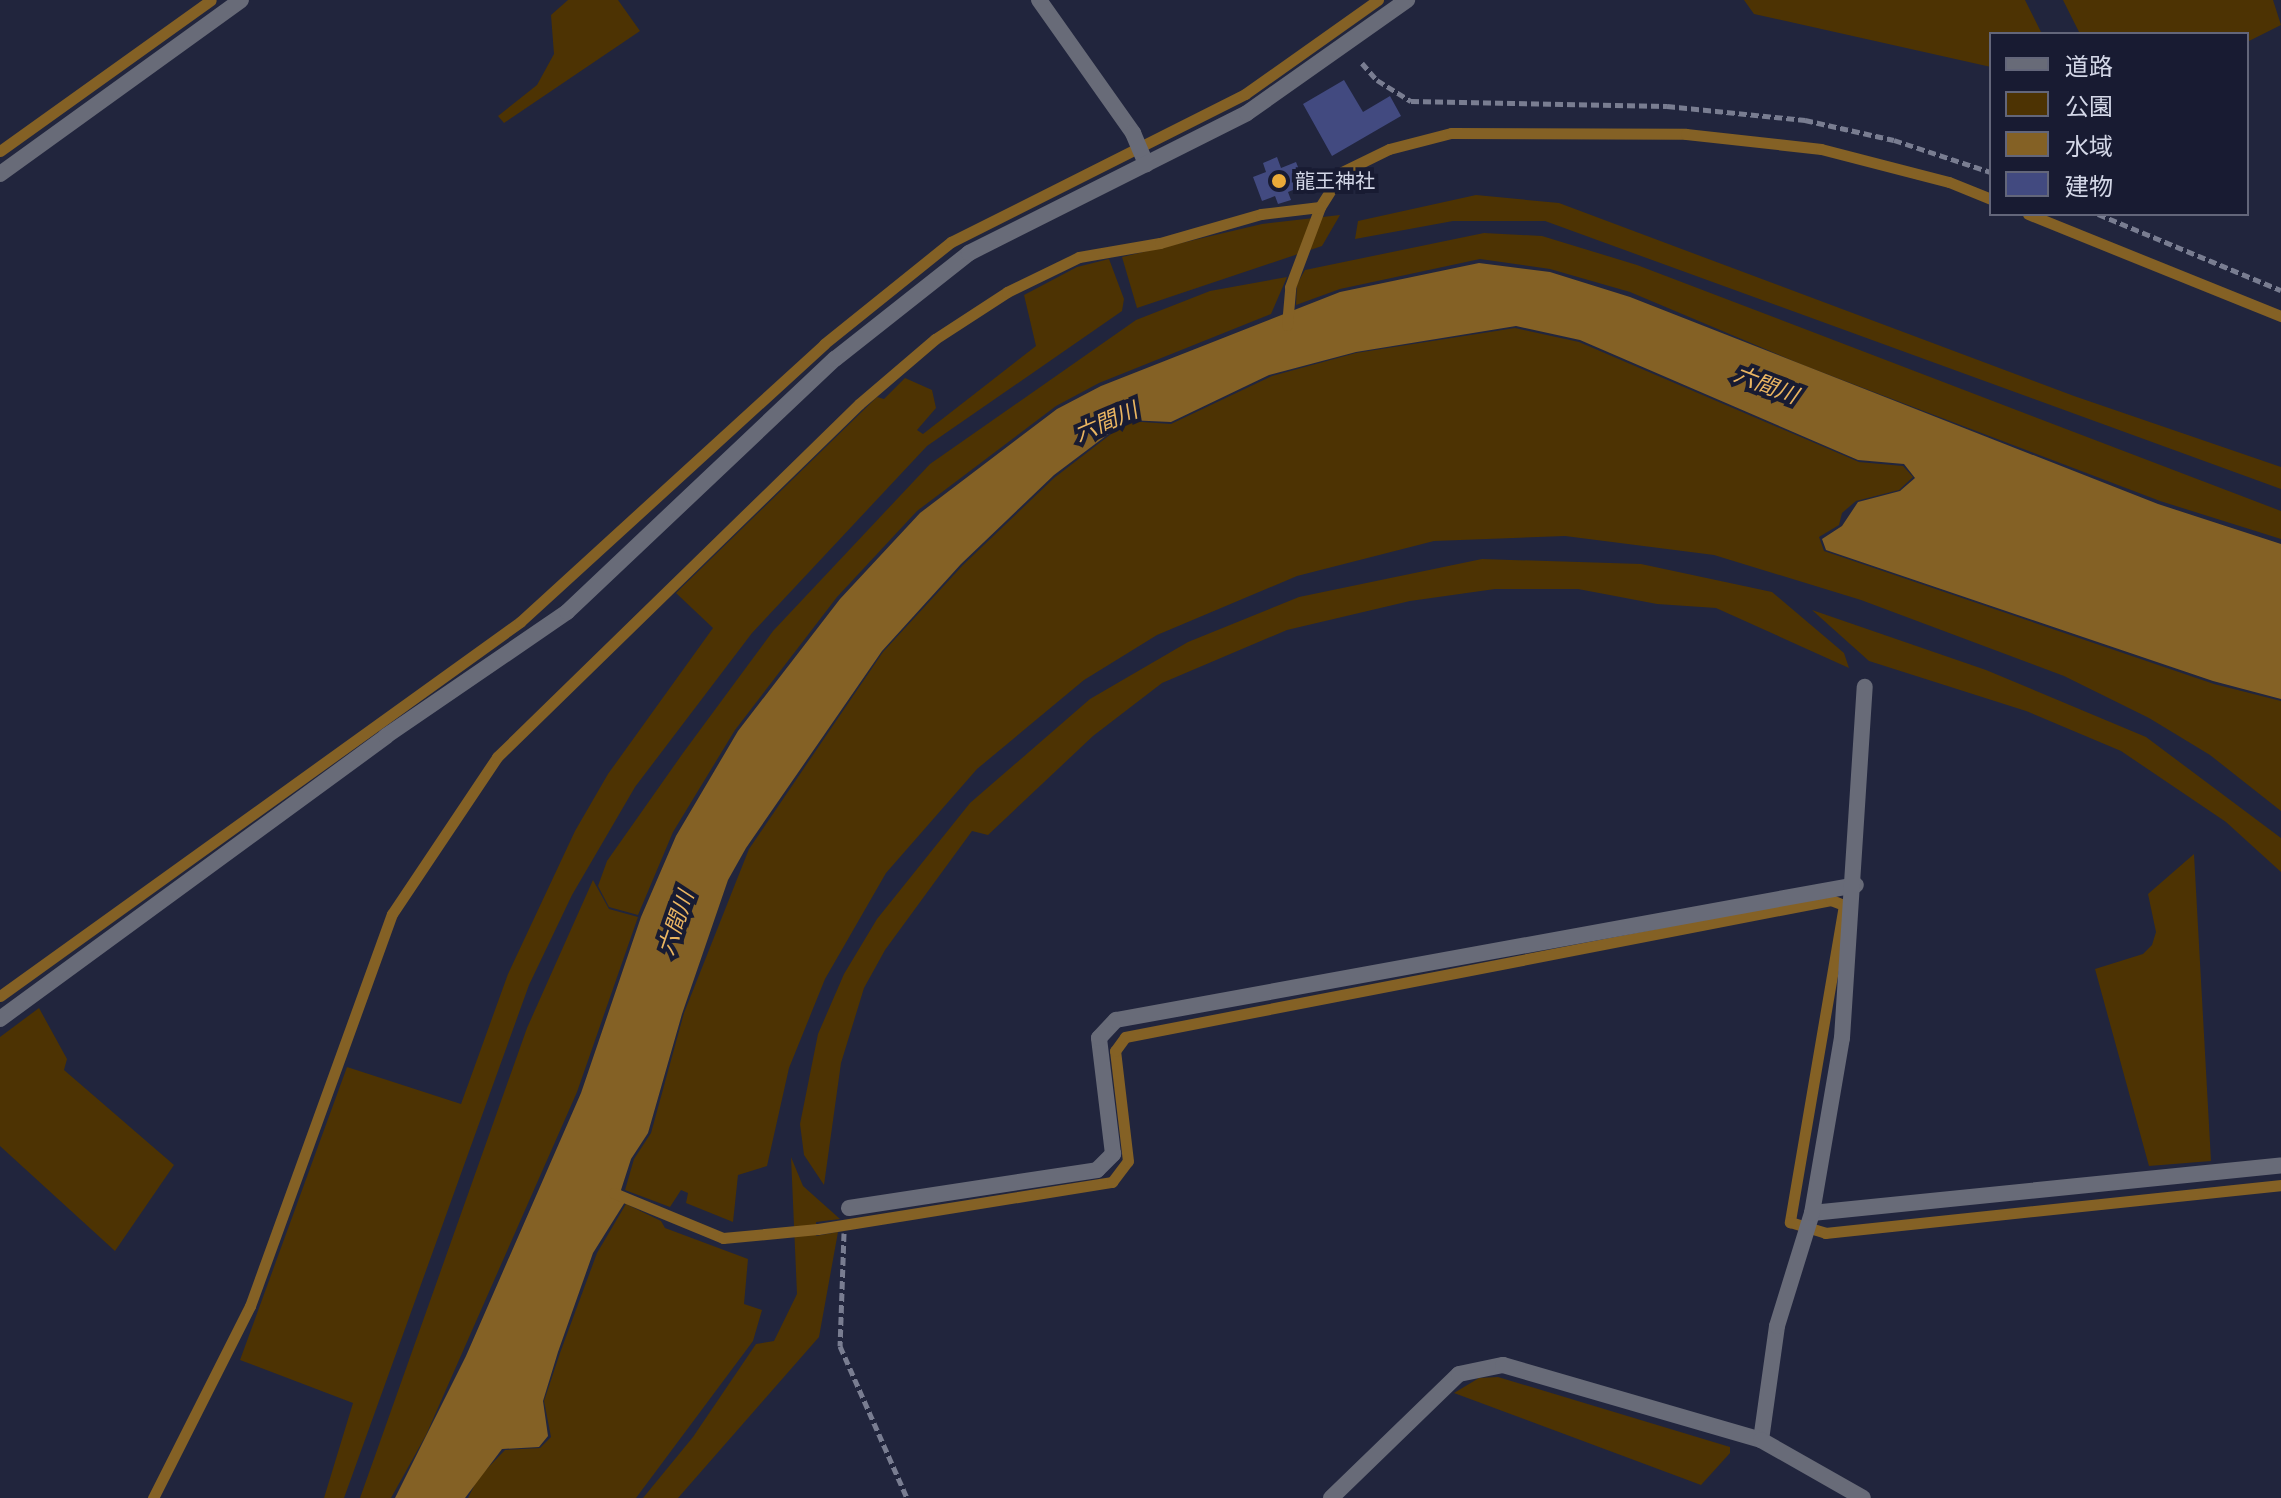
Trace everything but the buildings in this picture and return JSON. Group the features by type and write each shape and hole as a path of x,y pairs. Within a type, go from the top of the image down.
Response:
{"street":[{"path":"0,174 241,0"},
{"path":"1039,0 1133,133 1144,158"},
{"path":"0,1019 386,736 567,612 835,359 904,300 969,253 1037,214 1144,158 1247,113 1407,0"},
{"path":"1761,1440 1777,1326 1802,1236 1811,1216 1842,1038 1856,885 1865,687"},
{"path":"849,1208 1097,1170 1113,1154 1099,1038 1116,1020 1856,885"},
{"path":"1811,1216 2281,1165"},
{"path":"1331,1498 1441,1389 1478,1367 1503,1365 1761,1440 1863,1498"}],"path":[{"path":"1346,45 1377,80 1411,101 1667,106 1805,120 1894,140 1989,171"},
{"path":"2103,216 2281,290"},
{"path":"845,1230 840,1346 907,1498"}],"green space":[{"path":"568,0 618,0 640,31 504,123 498,116 537,85 554,54 551,15"},
{"path":"1744,0 2025,0 2041,32 1989,32 1989,67 1754,14"},
{"path":"2063,0 2273,0 2281,25 2249,41 2249,32 2079,32"},
{"path":"1476,195 1559,203 2074,396 2281,467 2281,489 1545,221 1453,221 1355,239 1358,221"},
{"path":"1340,215 1322,246 1137,308 1122,257 1262,224"},
{"path":"1484,233 1542,236 1637,265 2281,511 2281,539 2160,501 1803,365 1630,292 1550,269 1480,259 1340,289 1296,305 1297,284 1305,270"},
{"path":"1109,259 1124,299 1122,311 927,446 752,633 635,787 572,895 529,985 344,1498 324,1498 353,1403 240,1360 347,1067 461,1104 508,974 575,831 608,774 713,628 676,593 877,397 884,399 905,378 932,390 936,408 917,430 923,434 1036,346 1024,295 1077,267"},
{"path":"1287,277 1271,314 1099,383 1056,406 917,511 837,597 735,730 673,832 638,915 609,907 598,886 607,861 683,753 773,631 930,464 1136,320 1210,291"},
{"path":"1515,328 1579,342 1859,462 1903,466 1913,477 1899,490 1856,501 1842,513 1839,525 1819,537 1824,551 2214,684 2281,701 2281,811 2210,755 2149,718 2064,676 1861,600 1714,555 1565,536 1434,541 1297,576 1157,635 1084,680 977,769 886,873 825,979 789,1068 767,1166 738,1175 733,1222 686,1203 688,1193 681,1190 670,1207 625,1190 634,1159 651,1133 684,1013 749,849 883,652 963,565 1054,478 1128,421 1171,424 1272,376 1356,353"},
{"path":"1482,559 1641,564 1772,592 1844,653 1849,668 1716,608 1657,604 1578,589 1495,589 1410,601 1287,630 1162,683 1093,736 988,835 972,831 885,950 864,988 841,1063 824,1185 804,1155 800,1124 818,1034 844,974 877,919 970,803 1090,699 1188,642 1299,597"},
{"path":"1812,610 1986,670 2146,737 2281,838 2281,872 2226,822 2121,751 2026,711 1869,661"},
{"path":"2194,854 2211,1161 2149,1166 2095,969 2143,954 2152,945 2156,932 2148,894"},
{"path":"593,880 609,909 638,917 577,1092 426,1435 391,1498 360,1498 527,1028"},
{"path":"39,1008 67,1059 64,1070 174,1165 115,1251 0,1146 0,1037"},
{"path":"791,1157 803,1186 840,1219 816,1222 816,1236 838,1232 819,1337 678,1498 643,1498 693,1437 756,1344 774,1341 797,1294"},
{"path":"626,1204 661,1221 665,1228 748,1259 744,1304 762,1310 753,1341 636,1498 468,1498 478,1478 505,1450 540,1448 551,1437 544,1401 597,1253"},
{"path":"1498,1377 1730,1447 1730,1453 1701,1485 1454,1393 1479,1378"}],"water":[{"name":"六間川","path":"1479,263 1550,272 1630,297 2158,504 2281,544 2281,699 2213,681 1826,550 1822,539 1842,526 1858,502 1900,491 1915,478 1904,464 1858,460 1580,340 1516,326 1356,352 1269,375 1171,422 1127,420 1054,475 961,564 882,651 746,848 728,880 682,1014 648,1133 631,1159 621,1190 625,1202 593,1253 558,1352 543,1401 548,1436 539,1447 502,1449 465,1498 395,1498 466,1356 581,1093 641,917 676,836 738,731 840,599 920,513 1057,409 1101,386 1340,292"}],"waterway":[{"path":"0,151 211,0"},
{"path":"0,996 520,622 824,344 951,242 1245,94 1378,0"},
{"path":"1287,325 1290,287 1320,207 1342,172 1389,149 1451,133 1686,134 1821,149 1949,182 1989,198"},
{"path":"153,1498 250,1306 392,914 497,757 859,404 935,339 1007,292 1079,257 1160,243 1261,214 1320,207"},
{"path":"2033,216 2281,316"},
{"path":"614,1193 723,1238 818,1229 1112,1182 1128,1161 1115,1051 1125,1037 1831,900 1844,905 1790,1222 1825,1233 2281,1185"}],"place":[{"name":"龍王神社","path":"1279,181"}]}
